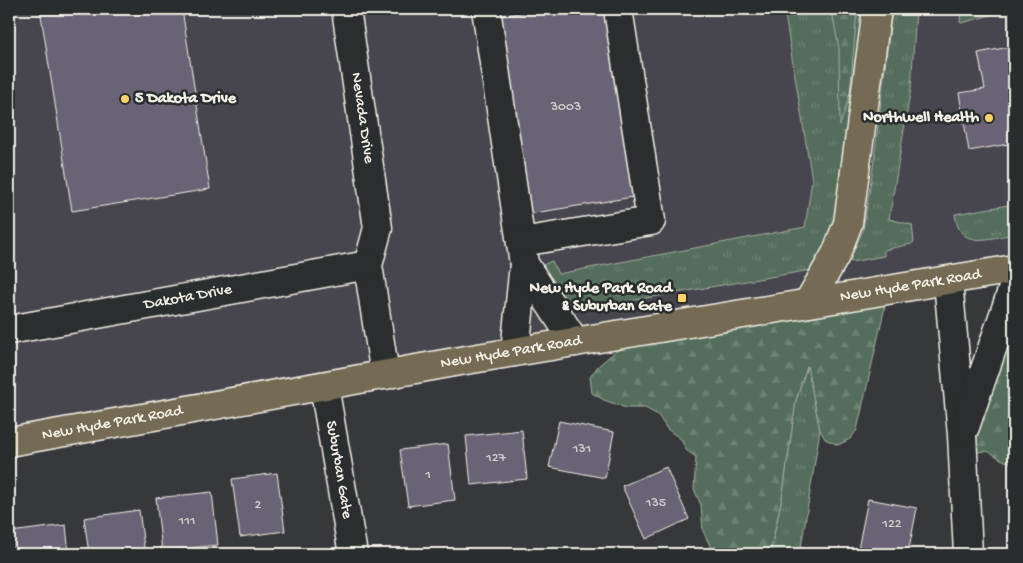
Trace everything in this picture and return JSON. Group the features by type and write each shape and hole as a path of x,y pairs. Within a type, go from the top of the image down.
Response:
{"main road":[{"path":"808,303 836,254 848,223 878,9"},
{"name":"New Hyde Park Road","path":"9,442 514,352 1014,269"}],"street":[{"name":"Nevada Drive","path":"349,9 378,228 368,265"},
{"path":"486,9 523,253 514,352"},
{"path":"523,253 651,221 618,9"},
{"path":"523,253 574,342"},
{"path":"368,265 385,375"},
{"name":"Dakota Drive","path":"9,330 368,265"},
{"path":"948,281 962,435 968,554"},
{"path":"962,435 1014,285"},
{"name":"Suburban Gate","path":"324,386 353,554"}],"shaded area":[{"path":"9,9 1014,9 1014,269 9,441"}],"green space":[{"path":"784,9 871,9 836,232 820,265 811,270 593,307 564,302 552,285 543,265 552,261 558,274 805,227 812,180"},
{"path":"823,9 857,9 850,93 840,126 839,49 833,17"},
{"path":"892,9 916,9 911,88 889,219 912,225 914,242 884,250 884,256 851,262 850,259 863,230 873,168"},
{"path":"961,9 990,9 991,15 962,23 960,22"},
{"path":"1014,204 1014,234 985,239 969,238 962,233 958,226 955,214"},
{"path":"889,289 857,430 850,439 838,445 825,439 820,430 807,366 796,400 783,492 770,554 714,554 703,531 701,505 694,489 696,457 686,450 681,439 667,429 658,415 645,408 626,408 604,400 592,393 590,377 598,366 616,351 654,334"},
{"path":"1014,316 1014,463 984,451 969,456 969,440"},
{"path":"807,365 820,430 800,554 770,554 783,492 796,400"}],"building":[{"name":"5 Dakota Drive","path":"40,9 182,9 210,189 72,211"},
{"path":"546,9 611,9 639,196 522,215 493,17"},
{"name":"Northwell Health","path":"1014,46 1014,143 969,151 959,93 985,89 978,53"},
{"path":"559,421 614,432 605,478 549,467"},
{"path":"522,430 527,479 471,485 466,436"},
{"path":"448,444 455,500 408,506 400,450"},
{"path":"666,467 689,519 646,539 622,486"},
{"path":"277,473 285,531 240,537 232,479"},
{"path":"212,492 218,545 162,551 156,498"},
{"path":"868,499 917,508 908,554 857,554"},
{"path":"139,510 145,554 89,554 84,518"},
{"path":"66,525 69,554 12,554 10,532"}],"place":[{"name":"5 Dakota Drive","path":"125,99"},
{"name":"Northwell Health","path":"989,118"},
{"name":"New Hyde Park Road & Suburban Gate","path":"682,298"}]}
